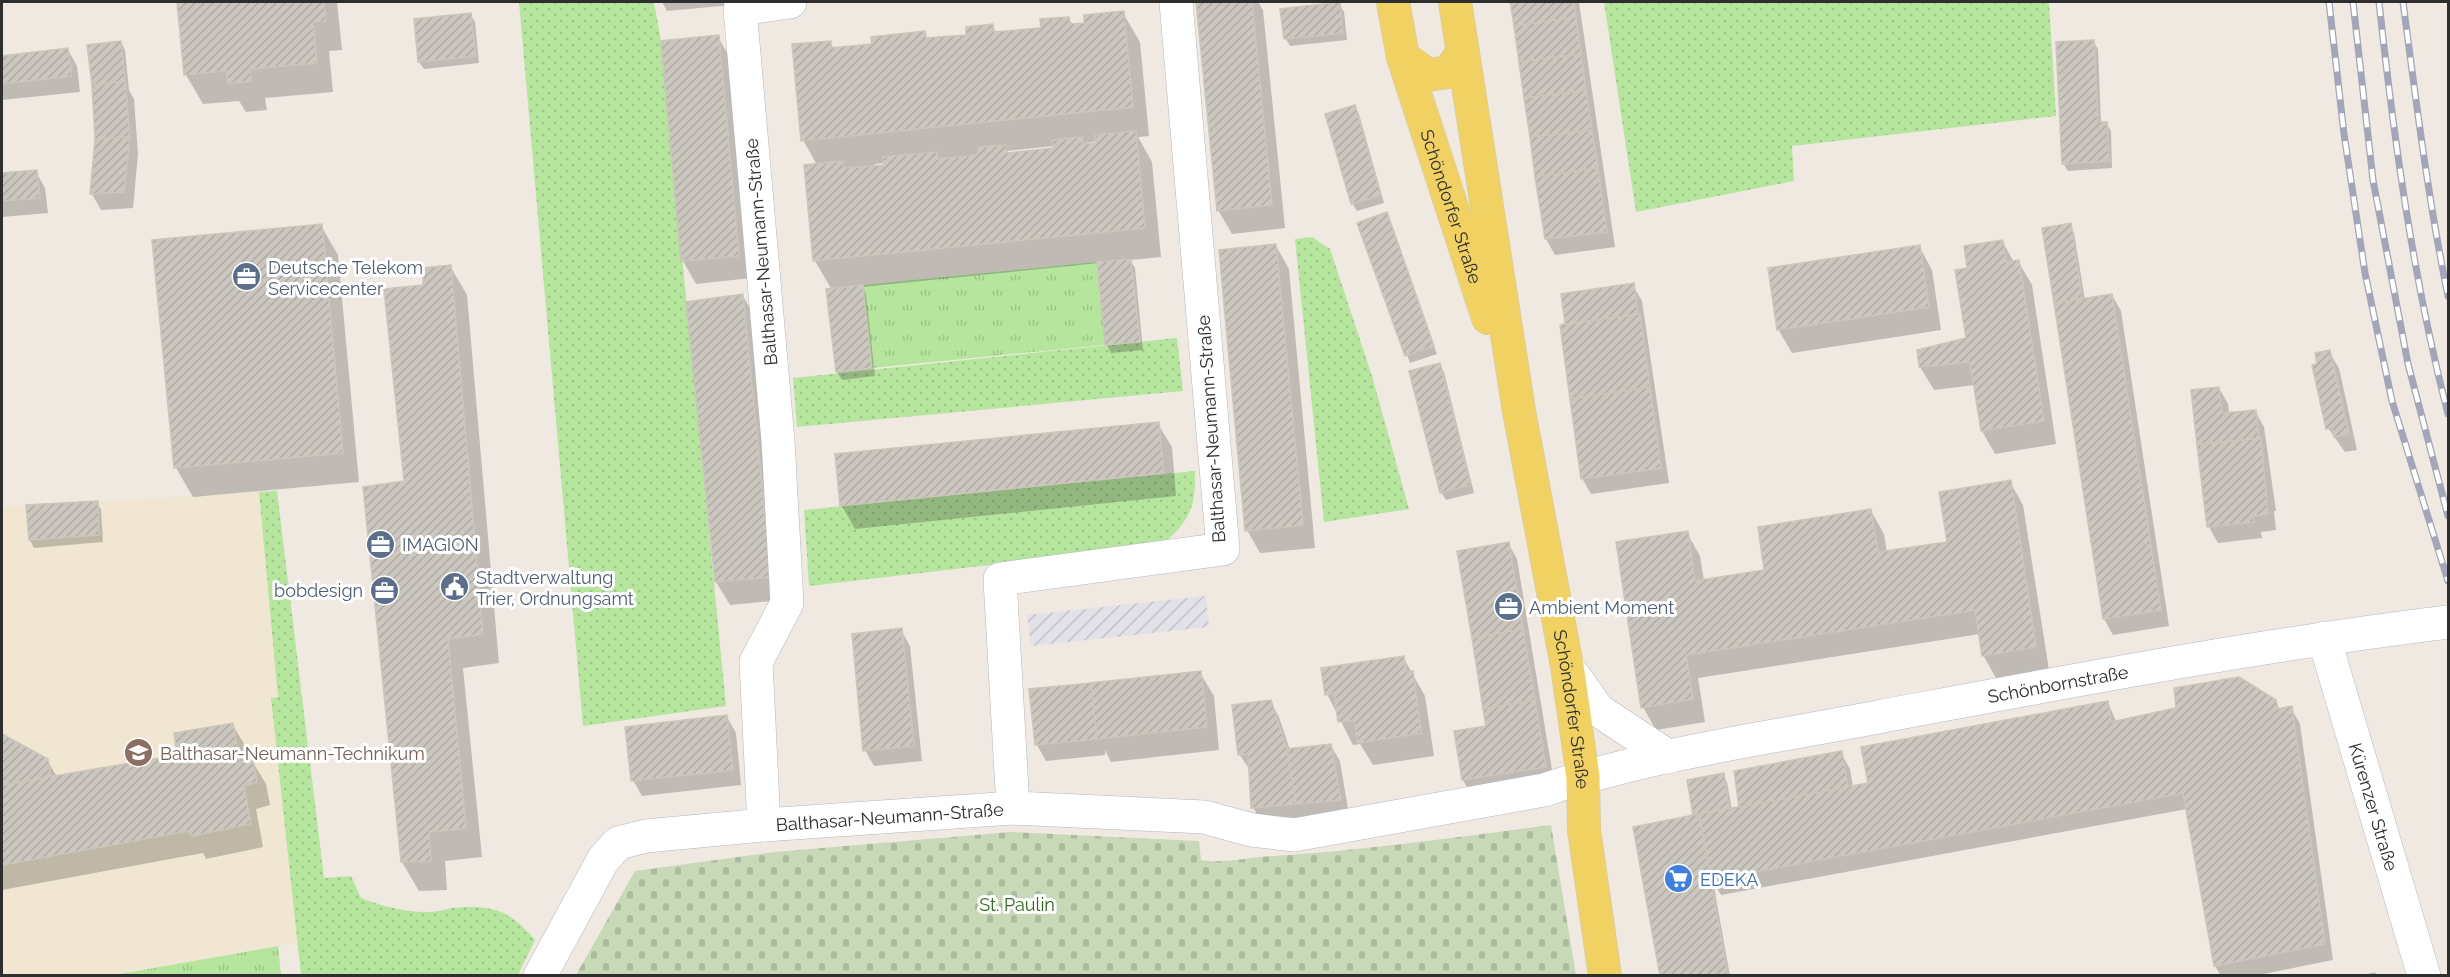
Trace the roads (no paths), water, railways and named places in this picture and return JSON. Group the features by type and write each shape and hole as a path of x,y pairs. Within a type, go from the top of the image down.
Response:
{"main road":[{"name":"Schöndorfer Straße","path":"1393,2 1403,57 1519,411"},
{"name":"Schöndorfer Straße","path":"1455,2 1519,411 1567,666 1583,777 1584,830 1605,975"},
{"path":"1403,57 1428,75 1448,72 1463,53"}],"street":[{"name":"Balthasar-Neumann-Straße","path":"764,825 756,662 787,603 778,441 740,9 789,2"},
{"name":"Balthasar-Neumann-Straße","path":"1013,808 1000,579 1223,549 1176,2"},
{"name":"Schönbornstraße","path":"1583,777 1734,743 2201,657 2448,622"},
{"name":"Kürenzer Straße","path":"2324,638 2424,975"},
{"path":"1567,666 1598,710 1669,757"},
{"name":"Balthasar-Neumann-Straße","path":"540,975 603,860 618,843 646,836 764,825 1013,808 1204,817 1252,830 1294,835 1544,790 1583,777"}],"railway":[{"path":"2329,2 2344,134 2365,273 2392,401 2448,581"},
{"path":"2353,2 2373,180 2408,364 2448,516"},
{"path":"2379,2 2406,209 2425,312 2448,414"},
{"path":"2403,2 2428,186 2448,296"}],"place":[{"name":"Deutsche Telekom Servicecenter","path":"247,277"},
{"name":"IMAGION","path":"381,544"},
{"name":"Stadtverwaltung Trier, Ordnungsamt","path":"455,587"},
{"name":"bobdesign","path":"384,590"},
{"name":"Ambient Moment","path":"1508,607"},
{"name":"Balthasar-Neumann-Technikum","path":"139,753"},
{"name":"EDEKA","path":"1679,879"}],"park label":[{"name":"St. Paulin","path":"1017,904"}]}
